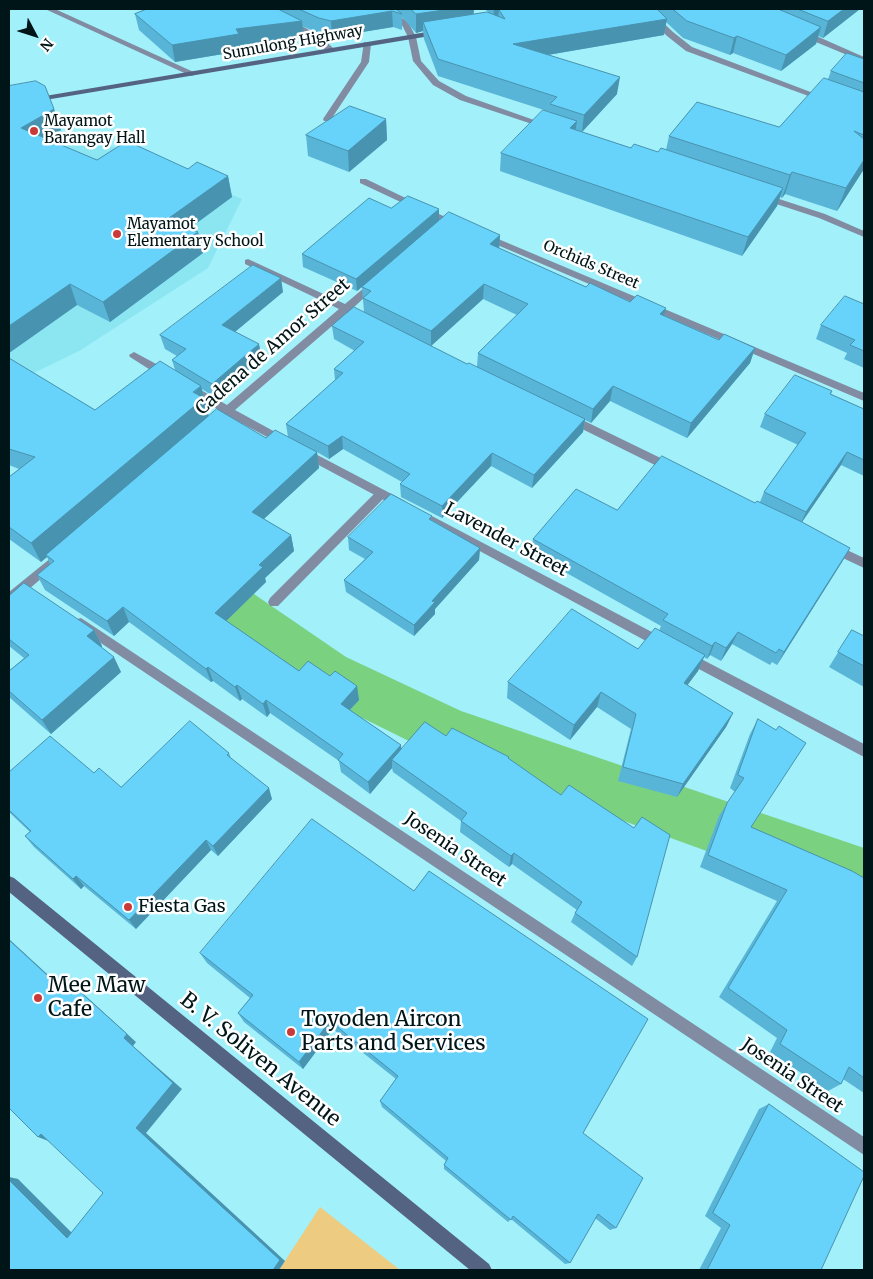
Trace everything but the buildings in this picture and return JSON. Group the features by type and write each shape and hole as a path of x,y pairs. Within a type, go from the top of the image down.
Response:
{"main road":[{"name":"Sumulong Highway","path":"9,104 450,31"},
{"name":"B. V. Soliven Avenue","path":"9,883 484,1270"}],"street":[{"path":"49,9 194,74"},
{"path":"374,9 392,15 405,24 412,37 417,61 436,83 464,98 558,129"},
{"path":"645,9 670,34 689,49 837,104"},
{"path":"282,21 317,38 331,50"},
{"path":"796,31 864,60"},
{"path":"326,119 365,62 367,44"},
{"name":"Orchids Street","path":"363,180 444,224 470,230 864,397"},
{"path":"756,194 822,216 864,234"},
{"path":"248,262 372,321"},
{"name":"Cadena de Amor Street","path":"212,423 382,277"},
{"name":"Lavender Street","path":"134,355 226,411 864,751"},
{"path":"560,414 685,475"},
{"path":"274,602 381,494"},
{"path":"820,541 864,563"},
{"path":"9,599 70,547"},
{"path":"25,585 42,596"},
{"name":"Josenia Street","path":"67,613 864,1147"}],"shaded area":[{"name":"Mayamot Elementary School","path":"69,129 242,199 208,268 79,351 9,385 9,150 36,149"},
{"path":"320,1207 400,1270 279,1270"}],"waterway":[{"path":"176,567 327,674 445,731 864,878"}],"place":[{"name":"Mayamot Barangay Hall","path":"34,131"},
{"name":"Mayamot Elementary School","path":"117,234"},
{"name":"Fiesta Gas","path":"128,907"},
{"name":"Mee Maw Cafe","path":"38,998"},
{"name":"Toyoden Aircon Parts and Services","path":"291,1032"}]}
